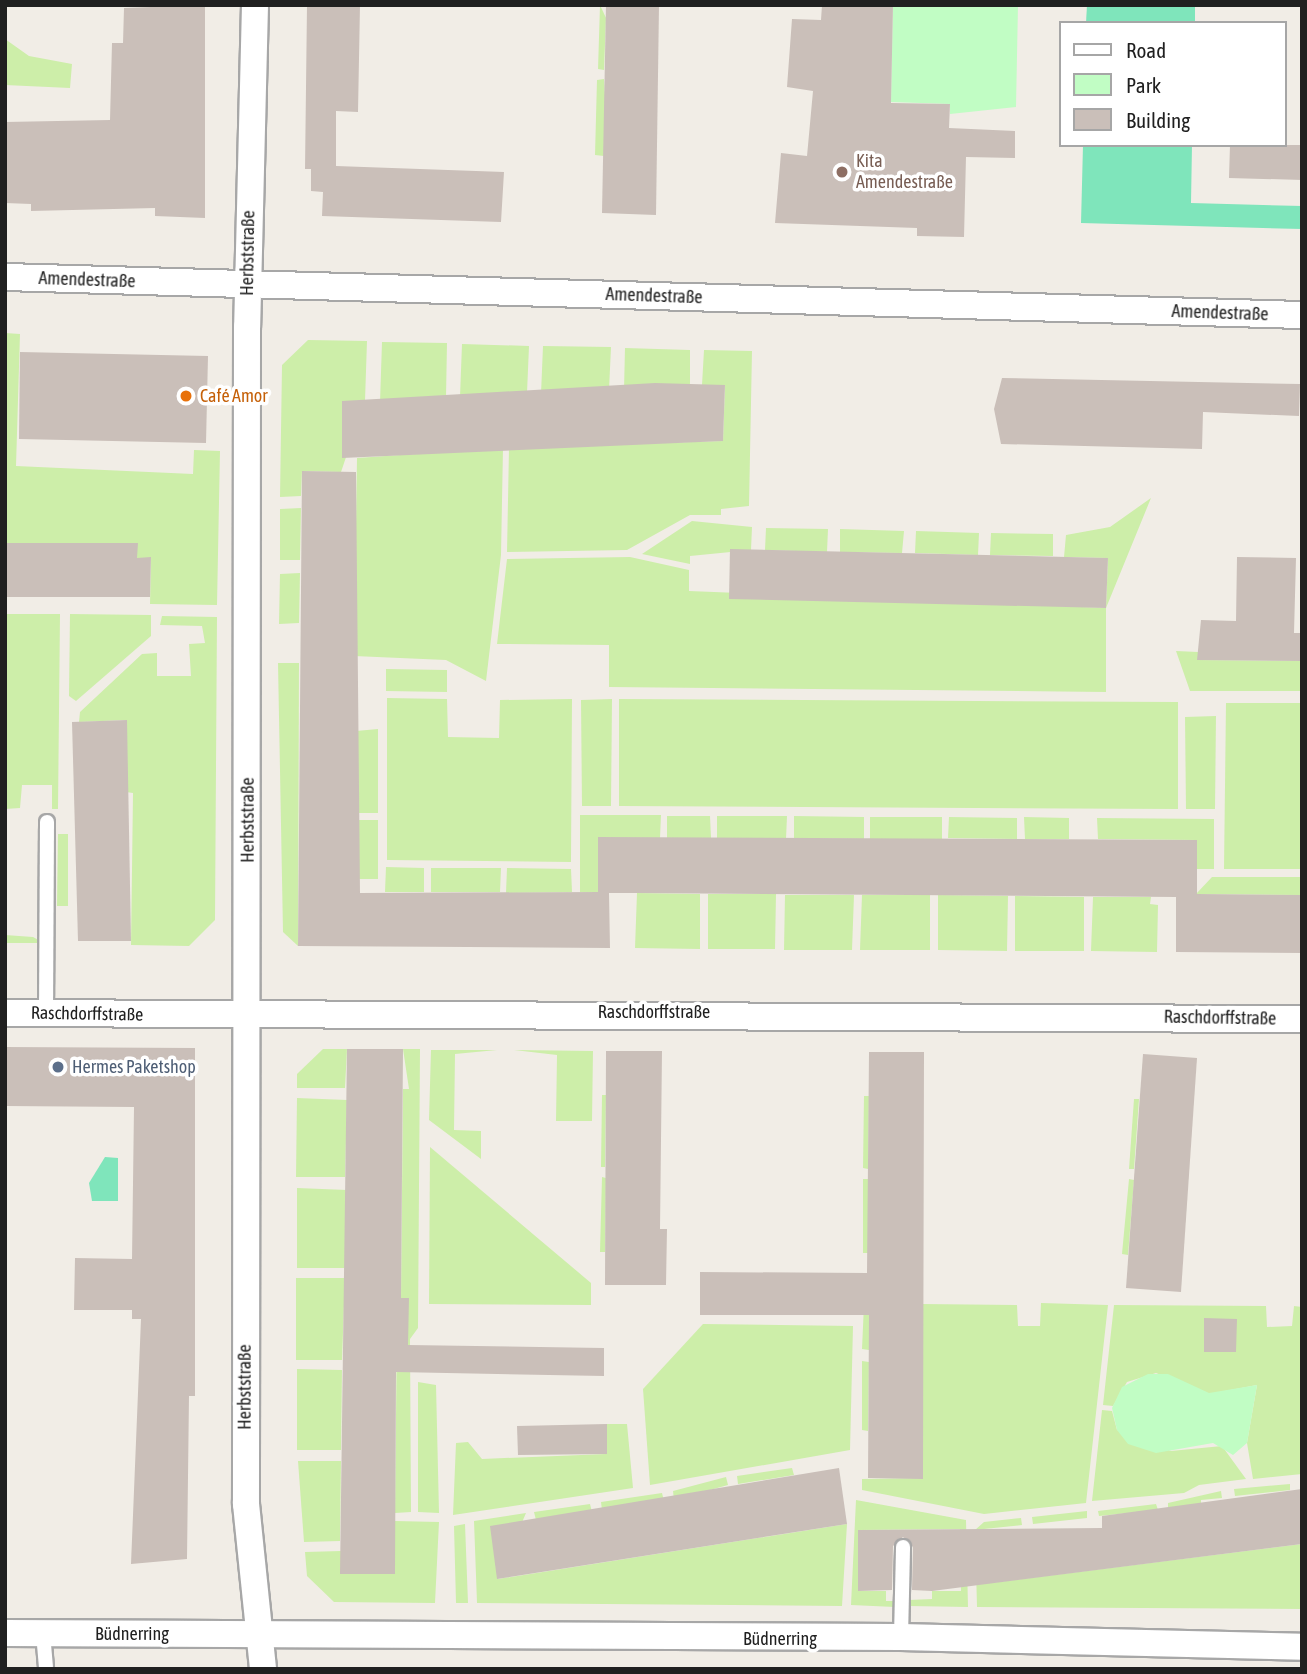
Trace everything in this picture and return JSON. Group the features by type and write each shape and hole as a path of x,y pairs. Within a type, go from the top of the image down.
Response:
{"street":[{"name":"Herbststraße","path":"255,5 247,284 246,1504 258,1635"},
{"name":"Amendestraße","path":"5,277 1302,315"},
{"name":"Raschdorffstraße","path":"5,1013 248,1016 775,1012 1302,1019"},
{"name":"Büdnerring","path":"5,1633 901,1637 1302,1647"},
{"path":"258,1635 263,1669"}],"lane":[{"path":"46,1014 47,822"},
{"path":"901,1637 903,1547"},
{"path":"43,1633 46,1667"}],"green space":[{"path":"600,5 606,18 604,70 598,69"},
{"path":"893,5 1018,5 1016,107 950,114 950,104 891,102"},
{"path":"1087,5 1195,5 1195,21 1086,21"},
{"path":"5,39 29,56 72,64 70,88 5,85"},
{"path":"604,79 604,156 595,155 597,80"},
{"path":"1083,147 1192,147 1191,203 1302,206 1302,229 1081,223"},
{"path":"5,333 20,334 16,466 193,474 194,450 220,451 217,605 150,604 151,558 137,558 137,543 5,543"},
{"path":"308,340 367,341 365,401 341,472 302,471 301,496 280,497 282,365"},
{"path":"382,342 447,343 446,397 380,403"},
{"path":"462,344 529,346 527,393 460,397"},
{"path":"543,346 611,347 609,390 541,394"},
{"path":"625,348 690,350 690,385 624,390"},
{"path":"704,350 752,351 749,506 721,509 721,515 690,515 627,550 507,552 509,448 723,441 725,386 702,385"},
{"path":"503,448 501,555 486,681 446,660 354,656 357,458"},
{"path":"1151,498 1106,608 1108,558 1064,557 1066,535 1110,527"},
{"path":"301,508 300,560 280,560 280,509"},
{"path":"692,521 752,527 751,550 690,556 690,564 642,554"},
{"path":"766,528 828,529 827,552 765,550"},
{"path":"840,529 904,531 902,553 840,552"},
{"path":"916,531 979,533 978,555 915,553"},
{"path":"991,533 1053,534 1053,556 990,555"},
{"path":"630,557 689,570 689,591 1106,608 1106,692 609,687 609,645 497,644 507,559"},
{"path":"300,573 299,623 279,624 280,574"},
{"path":"5,614 60,614 58,809 52,809 52,785 22,785 20,808 5,809"},
{"path":"70,614 151,615 151,636 76,701 69,696"},
{"path":"162,616 217,617 215,920 189,946 131,945 133,793 126,792 126,720 79,722 80,712 142,654 157,653 157,676 191,676 189,644 205,643 202,626 160,625"},
{"path":"1176,651 1198,652 1198,660 1302,661 1302,691 1190,691"},
{"path":"278,663 299,663 298,946 283,932"},
{"path":"386,669 447,670 447,692 386,691"},
{"path":"387,698 447,699 448,737 499,738 500,700 572,699 571,862 387,860"},
{"path":"612,699 611,806 582,806 581,700"},
{"path":"619,699 1178,702 1178,809 619,806"},
{"path":"1226,703 1302,703 1302,869 1224,869"},
{"path":"1216,716 1215,809 1186,809 1185,717"},
{"path":"378,729 378,813 356,813 356,731"},
{"path":"580,815 661,815 660,838 599,838 598,892 580,892"},
{"path":"667,816 710,816 711,838 667,838"},
{"path":"717,816 787,816 786,839 717,838"},
{"path":"794,816 864,817 864,839 794,838"},
{"path":"870,817 942,817 942,839 870,839"},
{"path":"949,817 1017,818 1017,839 948,838"},
{"path":"1024,817 1069,818 1069,839 1025,839"},
{"path":"1097,818 1214,819 1214,869 1197,869 1197,840 1098,839"},
{"path":"356,820 378,820 378,879 356,879"},
{"path":"58,834 68,834 68,906 57,906"},
{"path":"386,867 424,868 424,892 385,892"},
{"path":"431,868 501,868 500,892 431,892"},
{"path":"507,868 571,869 572,892 506,893"},
{"path":"1212,877 1302,877 1302,895 1196,894"},
{"path":"637,893 700,894 700,949 635,948"},
{"path":"708,894 776,894 775,949 708,949"},
{"path":"785,895 854,895 852,950 784,950"},
{"path":"862,895 930,895 930,950 860,950"},
{"path":"938,895 1008,896 1007,951 938,950"},
{"path":"1015,896 1084,897 1084,951 1015,951"},
{"path":"1093,897 1151,897 1150,904 1158,905 1157,952 1091,951"},
{"path":"5,935 33,937 44,943 5,943"},
{"path":"323,1049 347,1049 345,1088 297,1088 297,1074"},
{"path":"403,1049 420,1049 418,1328 410,1339 411,1512 395,1513 397,1321 408,1298 401,1298 403,1089 409,1089"},
{"path":"431,1050 497,1050 455,1054 454,1130 481,1131 481,1159 429,1120"},
{"path":"514,1050 593,1051 592,1121 556,1121 557,1055"},
{"path":"602,1095 606,1095 605,1167 601,1167"},
{"path":"864,1096 869,1096 868,1169 863,1168"},
{"path":"297,1098 347,1100 345,1177 296,1177"},
{"path":"1134,1099 1139,1099 1134,1169 1129,1169"},
{"path":"430,1147 591,1283 591,1305 429,1304"},
{"path":"105,1157 118,1158 118,1201 92,1201 89,1183"},
{"path":"602,1177 606,1178 605,1252 600,1252"},
{"path":"863,1179 868,1179 868,1253 863,1253"},
{"path":"1129,1179 1134,1180 1128,1255 1122,1254"},
{"path":"297,1188 347,1190 345,1268 297,1268"},
{"path":"296,1278 345,1278 342,1360 296,1360"},
{"path":"1041,1303 1108,1305 1086,1503 984,1514 862,1490 862,1479 923,1478 921,1304 1017,1305 1018,1326 1040,1326"},
{"path":"864,1304 907,1304 869,1325 869,1350 862,1349"},
{"path":"1114,1305 1266,1306 1267,1327 1292,1326 1294,1306 1302,1307 1302,1474 1253,1479 1247,1443 1257,1385 1209,1394 1156,1373 1127,1382 1113,1406 1103,1405"},
{"path":"703,1324 853,1326 850,1450 650,1485 643,1389"},
{"path":"862,1361 869,1362 868,1431 862,1430"},
{"path":"297,1369 342,1370 341,1450 297,1450"},
{"path":"1148,1374 1168,1374 1209,1393 1257,1385 1247,1443 1233,1455 1213,1443 1156,1453 1128,1444 1117,1430 1112,1408 1122,1387"},
{"path":"418,1382 436,1385 439,1513 418,1512"},
{"path":"1102,1410 1112,1411 1117,1430 1171,1451 1222,1446 1246,1479 1199,1485 1184,1493 1092,1501"},
{"path":"607,1424 627,1424 633,1488 453,1515 456,1443 468,1442 482,1459 606,1454"},
{"path":"298,1461 341,1461 340,1541 304,1542"},
{"path":"792,1468 794,1475 738,1484 737,1476"},
{"path":"726,1477 728,1485 674,1500 673,1491"},
{"path":"1290,1484 1290,1490 1235,1496 1234,1489"},
{"path":"1221,1491 1222,1498 1201,1500 1201,1506 1168,1509 1168,1503"},
{"path":"662,1493 664,1501 602,1510 601,1502"},
{"path":"856,1500 966,1520 968,1607 909,1606 909,1600 932,1599 932,1591 961,1591 960,1529 858,1530 858,1591 886,1591 886,1601 896,1601 895,1607 851,1605"},
{"path":"590,1504 592,1512 536,1520 534,1512"},
{"path":"1156,1504 1158,1510 1099,1516 1098,1511"},
{"path":"1087,1511 1087,1518 1033,1524 1032,1517"},
{"path":"526,1513 498,1579 847,1524 842,1606 477,1603 474,1521"},
{"path":"1021,1518 1022,1525 984,1529 990,1583 1302,1544 1302,1609 977,1607 975,1530 984,1522"},
{"path":"395,1521 439,1522 435,1603 334,1602 307,1576 305,1552 341,1551 341,1574 394,1574"},
{"path":"465,1524 468,1603 456,1603 454,1526"}],"building":[{"path":"205,5 205,218 155,216 155,208 31,211 31,204 5,203 5,122 110,120 112,43 123,43 124,8"},
{"path":"307,5 360,5 358,112 336,111 336,166 504,172 501,222 322,216 323,192 311,191 311,169 305,169"},
{"path":"606,5 659,5 656,215 602,213"},
{"path":"822,5 893,5 891,103 950,104 949,128 1015,131 1015,158 966,157 964,237 917,236 917,228 775,223 781,153 807,156 813,91 787,87 792,19 821,20"},
{"path":"1302,145 1302,180 1229,178 1230,147"},
{"path":"20,352 208,356 206,443 19,439"},
{"path":"1002,378 1300,384 1299,416 1203,412 1202,449 1001,444 994,409"},
{"path":"655,383 725,385 723,441 342,458 342,401"},
{"path":"302,471 356,472 360,893 598,892 598,837 1197,840 1197,894 1302,895 1302,953 1176,952 1176,897 637,893 609,893 610,948 298,946"},
{"path":"5,543 138,543 137,558 151,557 150,597 5,597"},
{"path":"730,549 1108,558 1106,608 729,599"},
{"path":"1237,557 1296,558 1294,633 1302,633 1302,661 1197,660 1201,620 1236,621"},
{"path":"127,720 131,941 78,941 72,722"},
{"path":"5,1047 195,1048 195,1396 189,1396 187,1559 131,1564 141,1319 132,1319 132,1310 74,1310 75,1258 132,1259 134,1107 5,1106"},
{"path":"347,1049 403,1049 401,1298 409,1298 408,1345 604,1348 604,1376 396,1372 395,1574 340,1574"},
{"path":"606,1051 662,1051 660,1229 667,1229 666,1285 605,1285"},
{"path":"869,1052 924,1052 923,1479 868,1478 869,1315 700,1315 700,1272 867,1273"},
{"path":"1143,1054 1197,1058 1181,1292 1126,1288"},
{"path":"1204,1318 1237,1319 1236,1352 1204,1352"},
{"path":"607,1424 607,1454 518,1455 517,1426"},
{"path":"839,1468 847,1524 497,1579 490,1526"},
{"path":"1302,1489 1302,1544 932,1591 912,1590 913,1547 903,1537 893,1546 892,1590 858,1591 858,1530 1102,1528 1102,1516"}],"place":[{"name":"Kita Amendestraße","path":"842,172"},
{"name":"Café Amor","path":"186,396"},
{"name":"Hermes Paketshop","path":"58,1067"}]}
